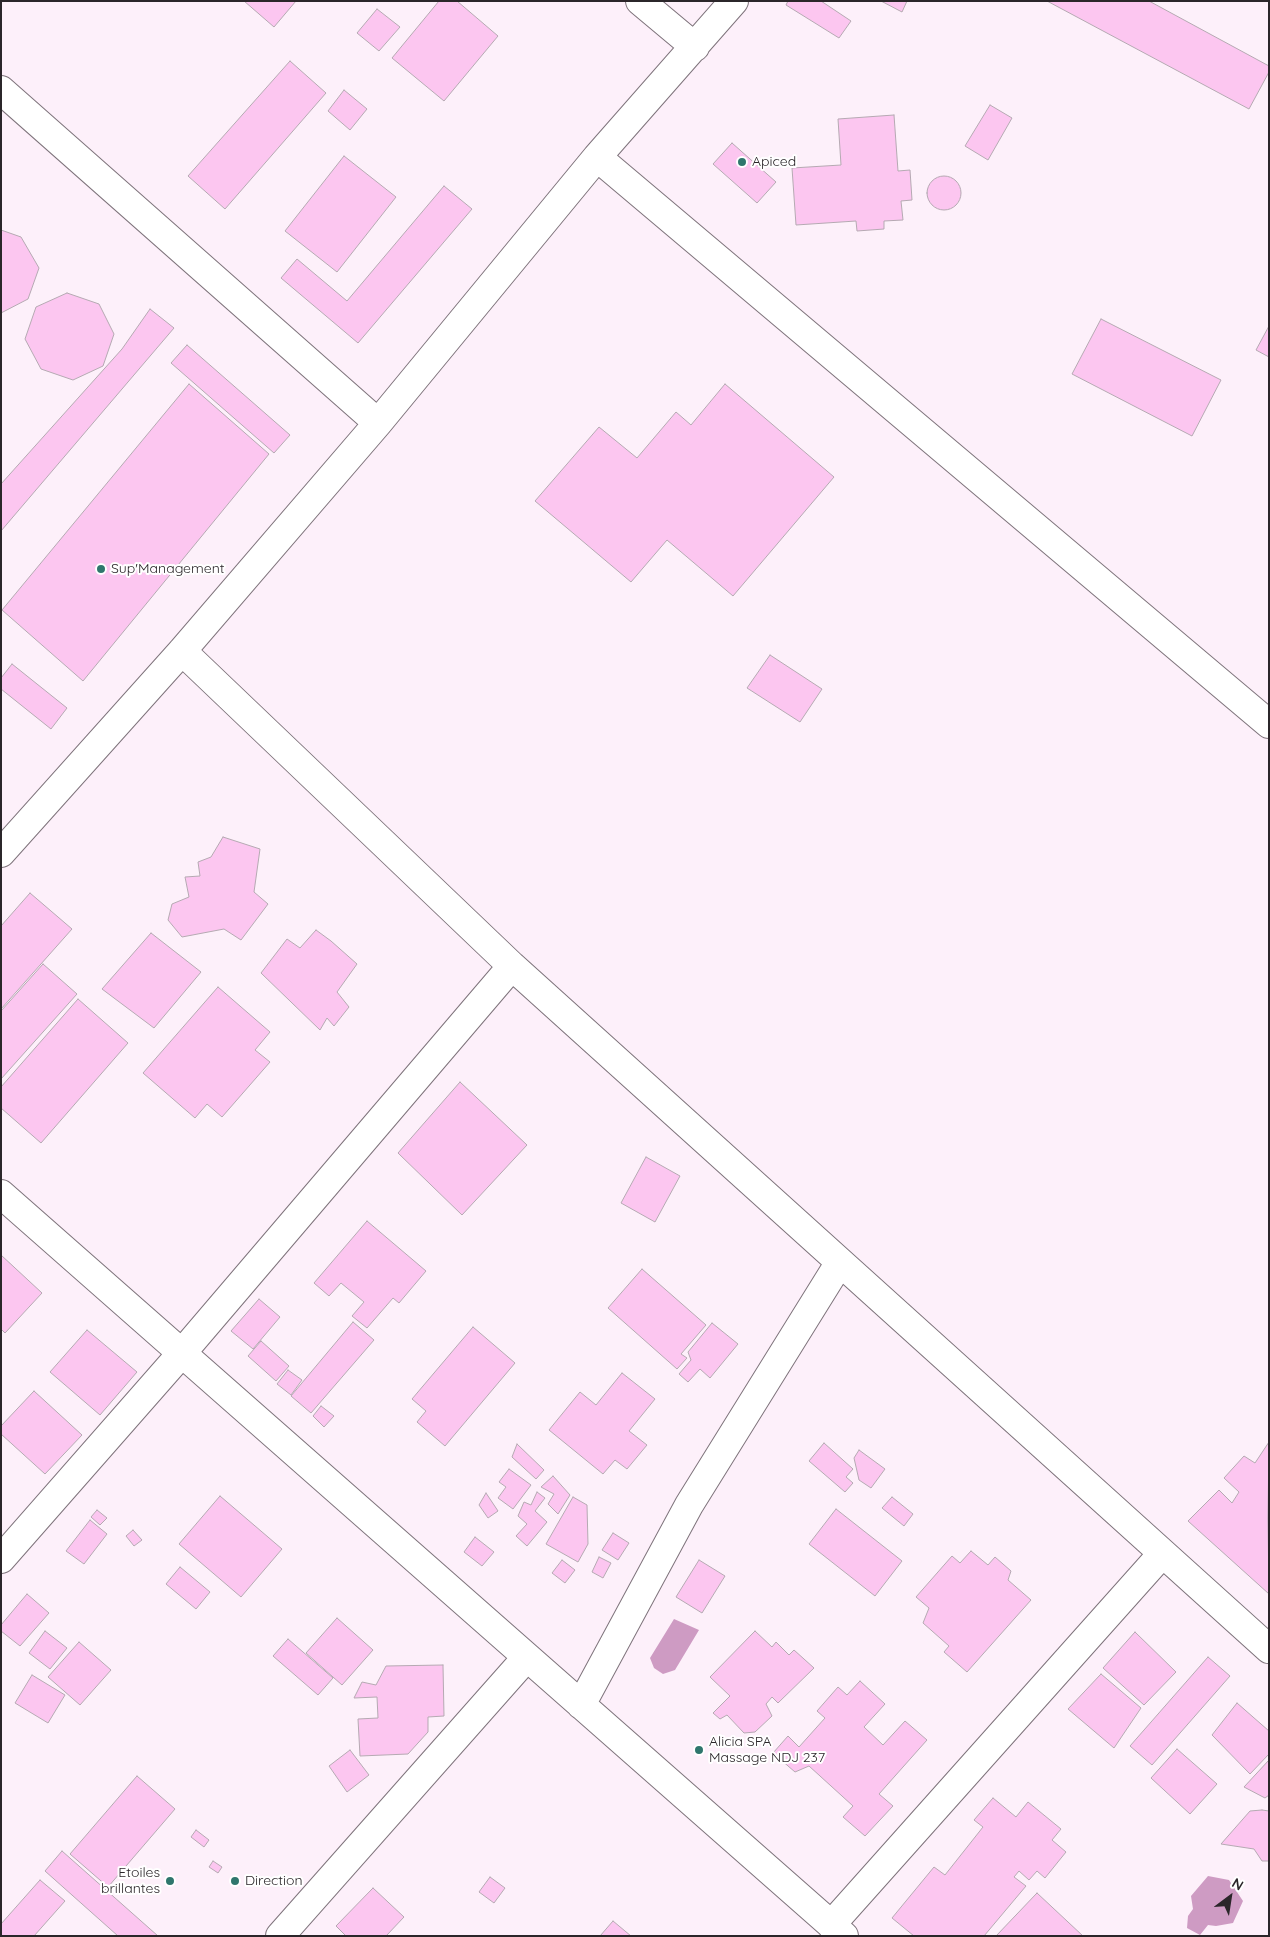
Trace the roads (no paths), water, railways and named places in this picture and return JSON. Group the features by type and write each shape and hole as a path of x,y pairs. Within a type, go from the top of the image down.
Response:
{"street":[{"path":"640,1 695,47"},
{"path":"1,853 182,651 378,423 597,157 734,1"},
{"path":"1,90 378,423"},
{"path":"597,157 1269,724"},
{"path":"182,651 512,966 1269,1649"},
{"path":"1,1559 181,1354 512,966"},
{"path":"1,1194 837,1930 1162,1554"},
{"path":"581,1705 689,1505 840,1262"},
{"path":"280,1936 527,1657"}],"place":[{"name":"Apiced","path":"742,162"},
{"name":"Sup'Management","path":"101,569"},
{"name":"Alicia SPA Massage NDJ 237","path":"699,1750"},
{"name":"Etoiles brillantes","path":"170,1881"},
{"name":"Direction","path":"235,1881"}]}
